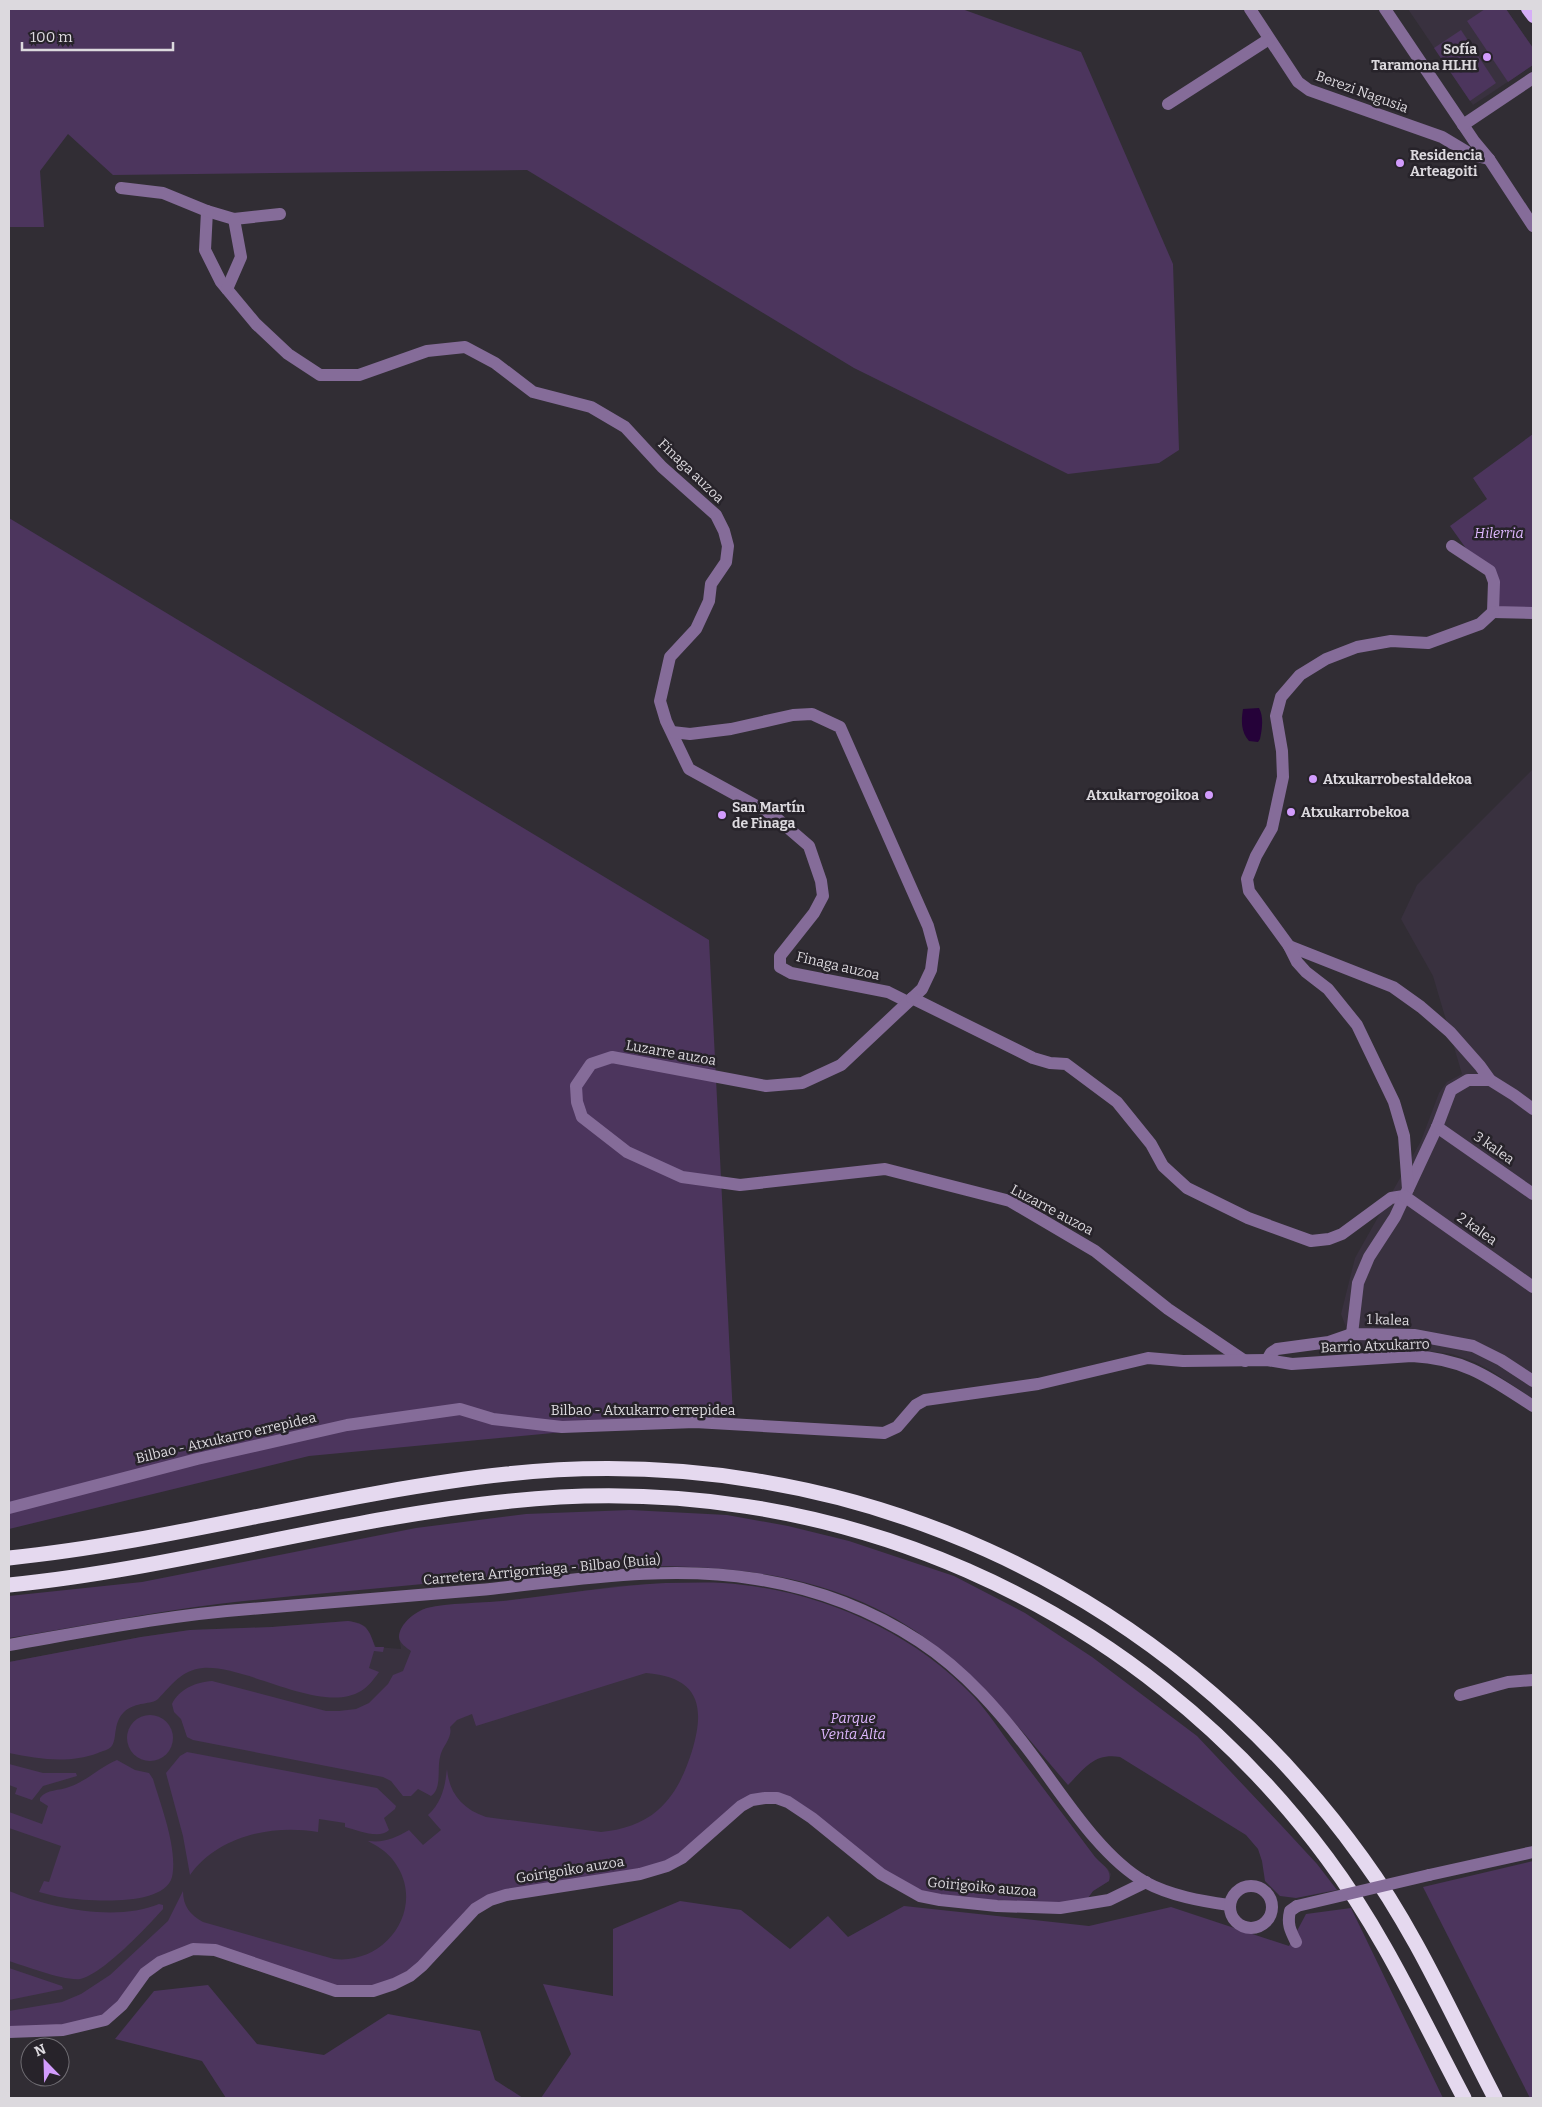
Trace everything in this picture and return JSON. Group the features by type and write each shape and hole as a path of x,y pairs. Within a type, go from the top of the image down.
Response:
{"highway":[{"path":"9,1558 138,1540 457,1480 523,1472 583,1469 681,1471 752,1479 852,1501 932,1526 1029,1570 1112,1618 1169,1658 1224,1704 1283,1761 1346,1836 1390,1900 1427,1966 1495,2098"},
{"path":"9,1585 151,1565 461,1507 532,1499 583,1496 679,1498 769,1510 845,1527 924,1552 1013,1592 1080,1630 1119,1655 1210,1728 1262,1780 1326,1856 1388,1950 1464,2098"}],"main road":[{"path":"1528,9 1533,17"}],"street":[{"name":"Berezi Nagusia","path":"1250,9 1298,82 1309,90 1442,137 1472,155 1489,159"},
{"path":"1384,9 1474,141 1489,159 1533,226"},
{"path":"1168,104 1269,39"},
{"path":"1463,125 1533,78"},
{"path":"1442,137 1464,132 1463,125"},
{"path":"1460,147 1470,146 1474,141"},
{"path":"121,188 163,193 207,211 234,219 280,214"},
{"path":"207,211 205,250 221,282 227,289 241,257 234,219"},
{"name":"Finaga auzoa","path":"227,289 256,324 288,354 320,375 359,375 427,351 464,348 495,363 533,392 591,407 625,427 662,467 716,515 724,531 728,546 726,562 711,584 709,601 696,629 670,657 660,701 666,721 689,768 773,815 809,846 821,880 823,896 814,913 780,956 780,967 791,973 888,992 910,1000"},
{"path":"1452,546 1490,571 1494,582 1493,612"},
{"path":"1406,1193 1404,1136 1394,1102 1358,1025 1328,989 1306,972 1297,962 1289,946 1249,891 1247,879 1256,856 1272,828 1283,777 1282,751 1276,716 1281,697 1300,676 1326,660 1357,647 1391,641 1428,642 1480,624 1493,612 1533,613"},
{"name":"Luzarre auzoa","path":"672,732 690,734 731,729 812,714 840,727 924,916 934,948 931,970 922,989 841,1065 802,1083 766,1086 612,1057 591,1064 576,1086 577,1102 582,1117 627,1152 682,1177 740,1185 885,1169 1010,1201 1095,1250 1168,1309 1244,1361"},
{"path":"1289,946 1393,987 1421,1007 1450,1032 1490,1080 1533,1110"},
{"path":"910,1000 1033,1058 1050,1063 1066,1064 1117,1102 1151,1144 1163,1166 1187,1188 1248,1218 1310,1241 1328,1239 1342,1234 1390,1198 1406,1193 1437,1127 1450,1090 1468,1080 1490,1080"},
{"name":"3 kalea","path":"1437,1127 1533,1194"},
{"name":"2 kalea","path":"1406,1193 1533,1287"},
{"name":"1 kalea","path":"1406,1193 1395,1217 1369,1257 1358,1284 1352,1334 1414,1335 1473,1346 1501,1360 1533,1380"},
{"path":"1266,1360 1277,1349 1329,1342 1352,1334"},
{"name":"Barrio Atxukarro","path":"1244,1361 1266,1360 1292,1364 1412,1356 1448,1360 1469,1366 1533,1406"},
{"name":"Bilbao - Atxukarro errepidea","path":"9,1508 197,1458 347,1425 460,1409 493,1419 562,1427 695,1422 884,1433 897,1426 916,1405 925,1400 939,1397 1038,1384 1148,1358 1183,1361 1244,1361"},
{"name":"Carretera Arrigorriaga - Bilbao (Buia)","path":"9,1645 138,1622 250,1608 633,1575 720,1575 786,1584 834,1599 875,1616 919,1641 960,1672 997,1710 1088,1830 1108,1852 1146,1882 1182,1897 1230,1905"},
{"path":"1460,1695 1508,1682 1533,1680"},
{"name":"Goirigoiko auzoa","path":"9,2032 63,2030 105,2020 122,2005 145,1973 160,1962 193,1949 214,1950 336,1991 373,1991 410,1976 422,1966 466,1916 490,1900 506,1895 640,1874 667,1866 682,1858 741,1806 752,1800 765,1798 777,1798 788,1802 812,1818 881,1874 920,1896 965,1903 1060,1908 1109,1900 1146,1882"},
{"path":"1297,1906 1290,1911 1288,1926 1298,1943 1271,1913 1272,1902 1264,1891 1251,1886 1239,1889 1231,1899 1230,1905 1233,1920 1246,1928 1257,1928 1271,1913 1297,1906 1429,1875 1533,1852"}],"shaded area":[{"name":"Sofía Taramona HLHI","path":"1408,9 1506,9 1533,48 1533,65 1473,105"},
{"path":"1259,708 1262,719 1260,739 1258,742 1249,741 1244,734 1242,726 1243,709"},
{"path":"1533,769 1533,1399 1490,1370 1475,1362 1452,1354 1413,1349 1354,1348 1341,1314 1355,1258 1421,1141 1439,1093 1447,1082 1462,1074 1433,976 1401,919 1417,885"},
{"path":"666,1583 723,1583 790,1594 824,1603 863,1619 920,1652 945,1670 974,1697 1095,1857 1108,1869 1111,1874 1109,1881 1093,1891 1083,1905 812,1818 765,1798 490,1900 410,1976 193,1949 9,2032 9,1662 141,1637 190,1630 272,1627 348,1621 359,1623 366,1627 376,1647 401,1649 399,1637 402,1628 408,1619 426,1608 540,1597 617,1586"}],"green space":[{"path":"9,9 962,9 1081,52 1173,264 1179,450 1159,463 1068,474 854,368 527,170 113,175 68,134 40,171 44,227 9,227"},
{"path":"1485,9 1506,9 1533,48 1533,65 1508,82 1467,21"},
{"path":"1461,30 1496,83 1470,101 1434,48"},
{"name":"Hilerria","path":"1533,434 1533,611 1495,611 1496,571 1470,554 1450,526 1487,499 1473,478"},
{"path":"9,518 709,940 733,1416 309,1456 9,1529"},
{"path":"630,1510 727,1515 788,1526 849,1541 954,1576 1025,1613 1092,1657 1197,1736 1317,1864 1337,1890 1296,1898 1280,1896 1265,1881 1258,1849 1246,1835 1120,1757 1103,1757 1091,1763 1068,1785 981,1686 932,1643 904,1624 875,1608 823,1588 768,1575 711,1568 653,1566 594,1568 218,1604 9,1638 9,1596 142,1582 416,1528 526,1514"},
{"name":"Parque Venta Alta","path":"666,1583 723,1583 758,1587 792,1594 826,1604 859,1617 921,1651 949,1673 984,1709 1095,1857 1106,1868 1110,1877 1109,1881 1093,1891 1083,1905 920,1896 788,1802 752,1800 669,1865 490,1900 410,1976 350,1992 215,1950 160,1962 105,2020 9,2032 9,2011 62,2002 81,1994 110,1975 168,1921 183,1891 184,1901 188,1910 203,1922 334,1959 353,1958 371,1952 386,1942 397,1929 404,1913 406,1895 403,1877 393,1860 384,1851 368,1841 390,1839 409,1830 423,1845 441,1830 428,1815 437,1805 442,1794 447,1769 448,1778 458,1799 470,1810 486,1817 601,1832 631,1826 652,1815 670,1797 683,1775 692,1751 698,1720 694,1696 687,1687 677,1680 663,1676 646,1673 476,1726 472,1714 457,1720 450,1727 449,1738 441,1753 437,1789 431,1796 418,1789 411,1796 403,1796 391,1781 383,1777 193,1740 187,1737 181,1719 174,1712 172,1704 179,1694 189,1687 212,1681 326,1711 356,1709 369,1703 388,1684 393,1675 403,1671 411,1651 400,1641 400,1632 413,1615 427,1608"},
{"path":"348,1621 366,1628 375,1647 384,1647 383,1652 374,1651 369,1668 379,1672 361,1691 345,1697 326,1697 305,1693 221,1669 195,1669 178,1679 155,1701 134,1706 124,1712 116,1726 113,1744 107,1750 87,1756 65,1759 42,1759 9,1753 9,1662 141,1637 190,1630 272,1627"},
{"path":"146,1715 154,1715 163,1719 169,1725 173,1738 169,1751 163,1757 154,1761 146,1761 137,1757 131,1751 127,1742 127,1734 131,1725 137,1719"},
{"path":"187,1752 377,1788 396,1806 384,1818 389,1830 385,1833 374,1834 345,1827 345,1823 319,1819 318,1832 283,1830 265,1832 231,1842 215,1851 190,1875 183,1836 166,1773 180,1756"},
{"path":"117,1760 135,1770 149,1773 153,1779 171,1841 173,1854 172,1877 166,1887 155,1893 141,1898 125,1900 77,1899 39,1892 44,1881 49,1882 61,1846 9,1828 9,1812 42,1824 48,1806 40,1801 43,1795 76,1784"},
{"path":"9,1764 43,1773 76,1773 77,1776 43,1786 32,1800 15,1794 17,1788 9,1785"},
{"path":"1533,1861 1533,2098 1530,2098 1423,1887"},
{"path":"9,1891 44,1903 83,1911 123,1912 159,1904 163,1905 163,1909 112,1960 89,1976 73,1979 55,1976 9,1961"},
{"path":"680,1901 741,1910 790,1949 828,1916 848,1937 904,1906 1089,1926 1171,1907 1289,1946 1306,1914 1351,1908 1443,2098 541,2098 571,2054 543,1984 613,1996 613,1929"},
{"path":"9,1968 62,1986 63,1989 9,2000"},
{"path":"208,1985 257,2044 324,2055 388,2014 480,2031 495,2080 523,2098 226,2098 202,2061 115,2039 154,1991"}],"place":[{"name":"Sofía Taramona HLHI","path":"1487,57"},
{"name":"Residencia Arteagoiti","path":"1400,163"},
{"name":"Atxukarrobestaldekoa","path":"1313,779"},
{"name":"Atxukarrogoikoa","path":"1209,795"},
{"name":"Atxukarrobekoa","path":"1291,812"},
{"name":"San Martín de Finaga","path":"722,815"}]}
